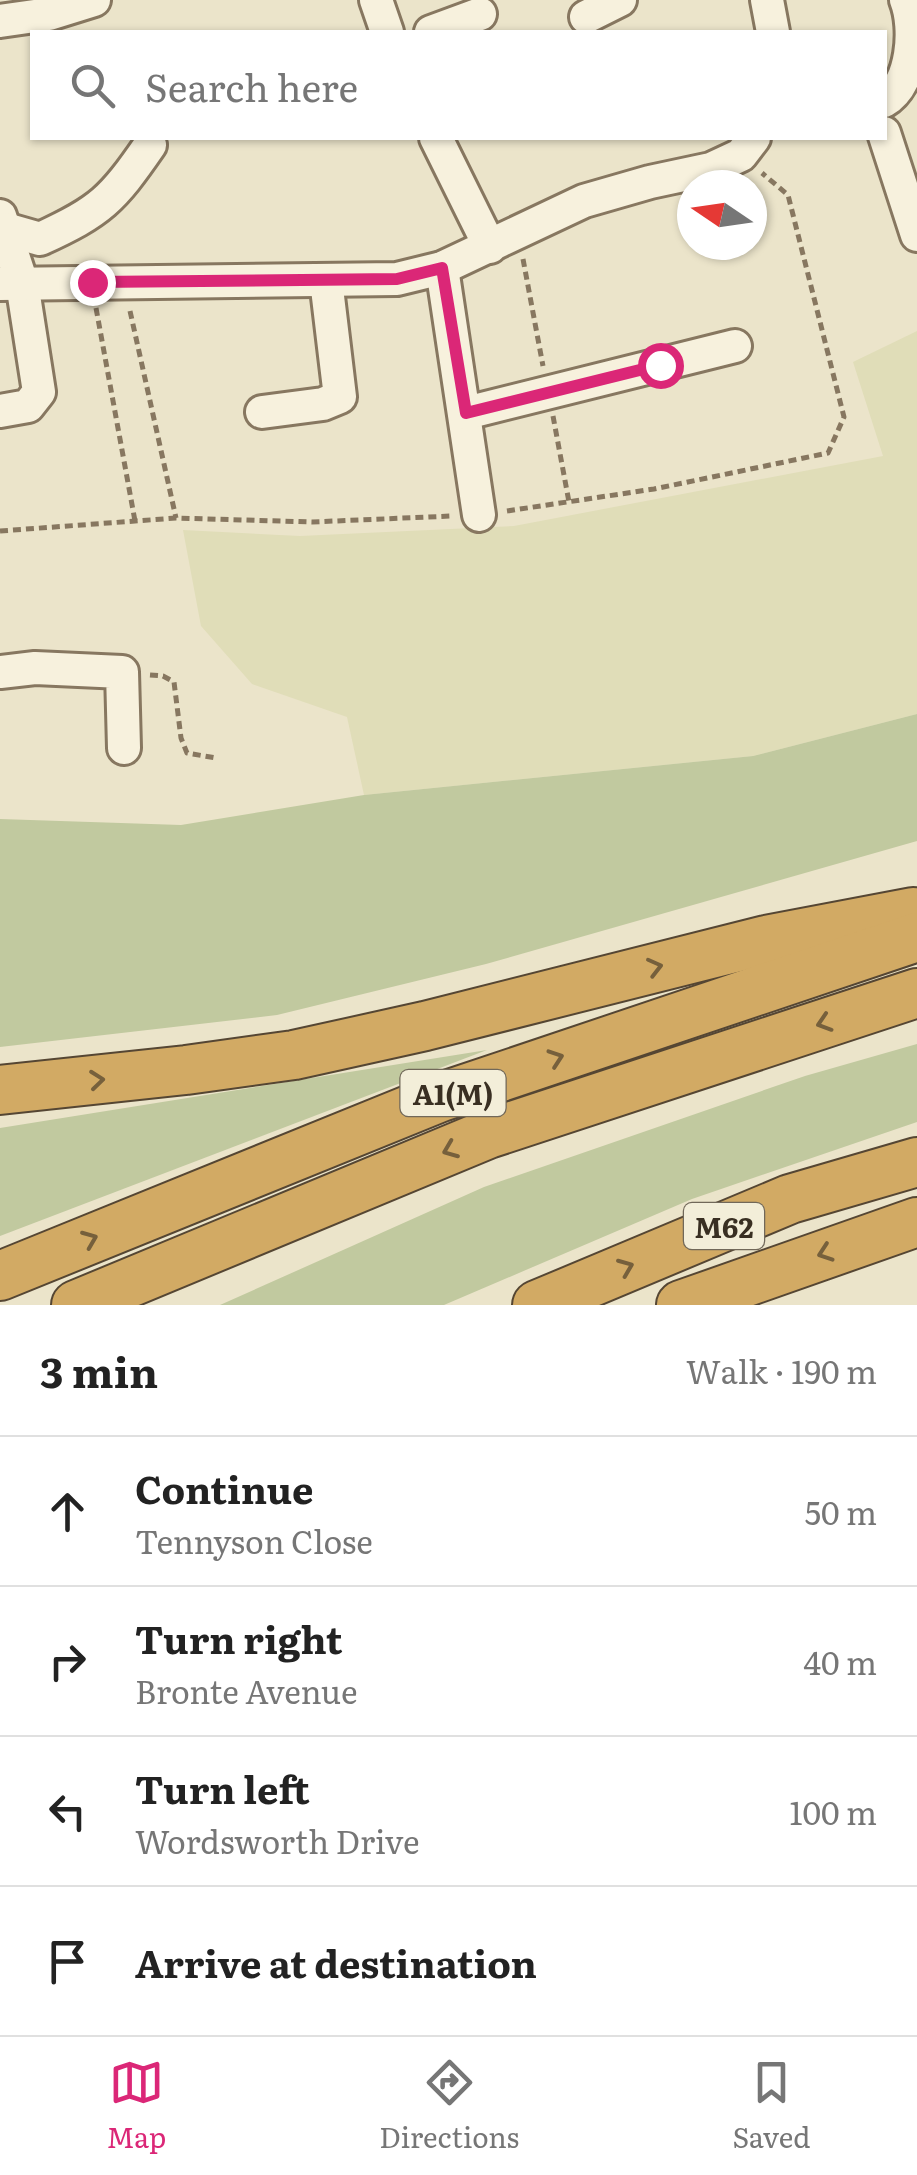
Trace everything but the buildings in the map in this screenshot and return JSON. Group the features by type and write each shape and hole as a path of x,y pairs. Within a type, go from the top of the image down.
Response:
{"highway":[{"path":"0,1090 294,1055 766,940 917,911"},
{"name":"A1(M)","path":"0,1276 441,1097 917,937"},
{"name":"A1(M)","path":"76,1305 488,1134 917,993"},
{"name":"M62","path":"537,1305 790,1199 917,1162"},
{"name":"M62","path":"681,1305 917,1222"}],"street":[{"path":"0,21 49,14 94,0"},
{"path":"376,0 386,30"},
{"path":"586,17 620,0"},
{"path":"767,0 774,30"},
{"path":"887,100 910,62 911,12 906,0"},
{"path":"437,30 480,16"},
{"path":"437,140 490,247"},
{"path":"886,140 917,235"},
{"path":"2,222 40,240 87,218 117,192 150,145"},
{"path":"11,283 397,279 442,268 584,202 650,182 711,170 748,146"},
{"path":"0,411 28,406 39,392 11,283 2,222"},
{"path":"442,268 479,515"},
{"path":"262,412 340,398 326,280"},
{"path":"466,413 735,346"},
{"path":"0,672 35,668 122,672 124,748"}],"path":[{"path":"0,531 176,518 312,522 479,515 654,488 828,454 844,417 788,195 748,146"},
{"path":"108,282 176,518"},
{"path":"108,282 135,521"},
{"path":"123,681 150,674 174,682 187,752 216,758"}],"shaded area":[{"path":"917,331 917,714 753,756 364,795 347,717 252,684 201,626 183,530 300,536 514,526 883,456 853,362"}],"green space":[{"path":"917,714 917,841 486,964 277,1015 0,1047 0,819 181,825 364,795 753,756"},
{"path":"917,1044 917,1122 692,1199 444,1305 220,1305 484,1187 805,1076"},
{"path":"487,1050 0,1236 0,1128"}],"route":[{"path":"92,282 397,279 442,268 466,413 660,365"}]}
